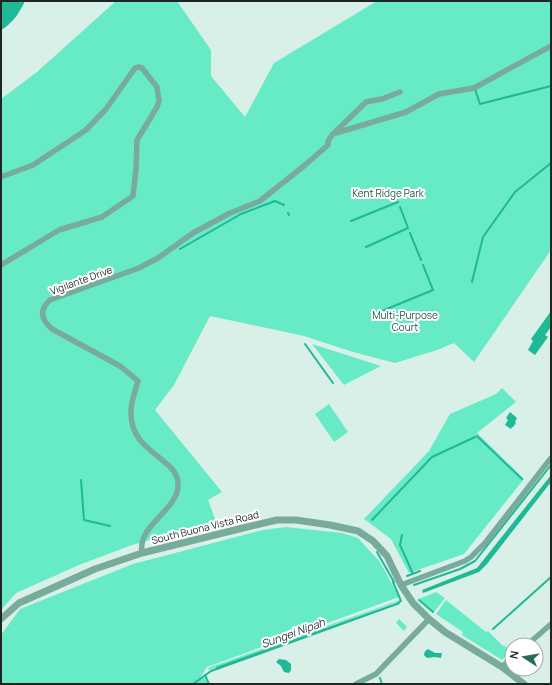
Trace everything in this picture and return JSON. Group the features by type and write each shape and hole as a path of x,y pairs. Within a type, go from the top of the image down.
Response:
{"street":[{"path":"335,133 406,112 439,94 474,88 551,46"},
{"path":"1,177 33,165 86,130 106,109 135,68 142,68 157,87 159,101 157,108 137,140 133,196 102,217 59,230 1,265"},
{"path":"335,133 366,102 382,99 400,92"},
{"name":"Vigilante Drive","path":"142,553 141,542 147,532 172,502 176,495 178,481 170,467 144,445 136,436 132,427 130,413 138,381 120,366 52,329 43,319 44,308 50,300 139,268 158,258 193,233 230,213 260,201 315,157 328,144 328,141 335,133"},
{"path":"401,585 465,562 471,557 485,543 551,458"},
{"name":"South Buona Vista Road","path":"1,619 19,603 95,569 142,553 277,520 310,522 358,531 373,541 387,556 401,585 413,603 429,619 445,632 503,665 524,684"},
{"path":"356,684 376,674 429,619"},
{"path":"536,637 551,624"}],"green space":[{"name":"Kent Ridge Park","path":"116,1 177,1 211,50 211,76 245,117 274,63 377,1 551,1 551,250 474,362 454,343 395,363 353,352 304,336 210,316 174,385 155,410 222,492 208,500 218,527 174,533 132,545 79,565 16,593 1,610 1,99 37,72"},
{"path":"312,344 381,366 344,385"},
{"path":"502,388 516,402 477,433 524,479 464,554 409,573 391,539 364,519 429,451 450,414 496,394"},
{"path":"329,404 348,432 334,442 315,414"},
{"path":"286,527 342,533 358,538 380,562 399,597 207,667 199,680 204,677 208,684 1,684 1,635 20,609 133,564 263,530"},
{"path":"436,592 445,598 434,612 419,599"},
{"path":"400,600 209,670 208,668"},
{"path":"446,600 486,632 488,631 504,646 504,658 502,660 462,635 463,632 436,614"},
{"path":"399,619 407,627 404,631 396,623"}],"shaded area":[{"path":"1,1 25,1 15,17 1,30"},
{"path":"551,311 551,327 545,335 548,337 535,355 528,350 533,341 531,339"},
{"path":"510,412 517,418 516,423 511,429 505,425 508,420 506,418"},
{"path":"551,475 551,482 487,564 479,572 423,593 422,590 477,568"},
{"path":"399,602 400,604 217,670 216,667"},
{"path":"428,649 435,653 442,653 441,658 427,658 424,654"},
{"path":"279,659 286,660 291,664 291,670 289,673 284,672 281,666 276,662"}],"waterway":[{"path":"475,89 480,104 551,86"},
{"path":"472,282 483,237 515,192 551,163"},
{"path":"180,249 241,214 275,201 284,205"},
{"path":"351,221 398,202"},
{"path":"400,207 408,228"},
{"path":"366,247 408,228"},
{"path":"410,233 421,260"},
{"path":"377,313 433,290 423,265"},
{"path":"305,344 333,383"},
{"path":"477,436 522,479"},
{"path":"372,520 432,457 475,437"},
{"path":"414,585 460,569 475,561 551,465"},
{"path":"81,480 84,520 110,526"},
{"path":"402,535 400,545 413,574"},
{"path":"377,552 394,582"},
{"path":"407,576 420,571"},
{"path":"493,629 551,577"},
{"path":"393,582 401,601 398,603"},
{"path":"419,600 433,612"},
{"name":"Sungei Nipah","path":"193,684 211,671 219,668"},
{"path":"205,675 209,684"},
{"path":"380,678 382,684"}],"park label":[{"name":"Multi-Purpose Court","path":"405,320"}]}
